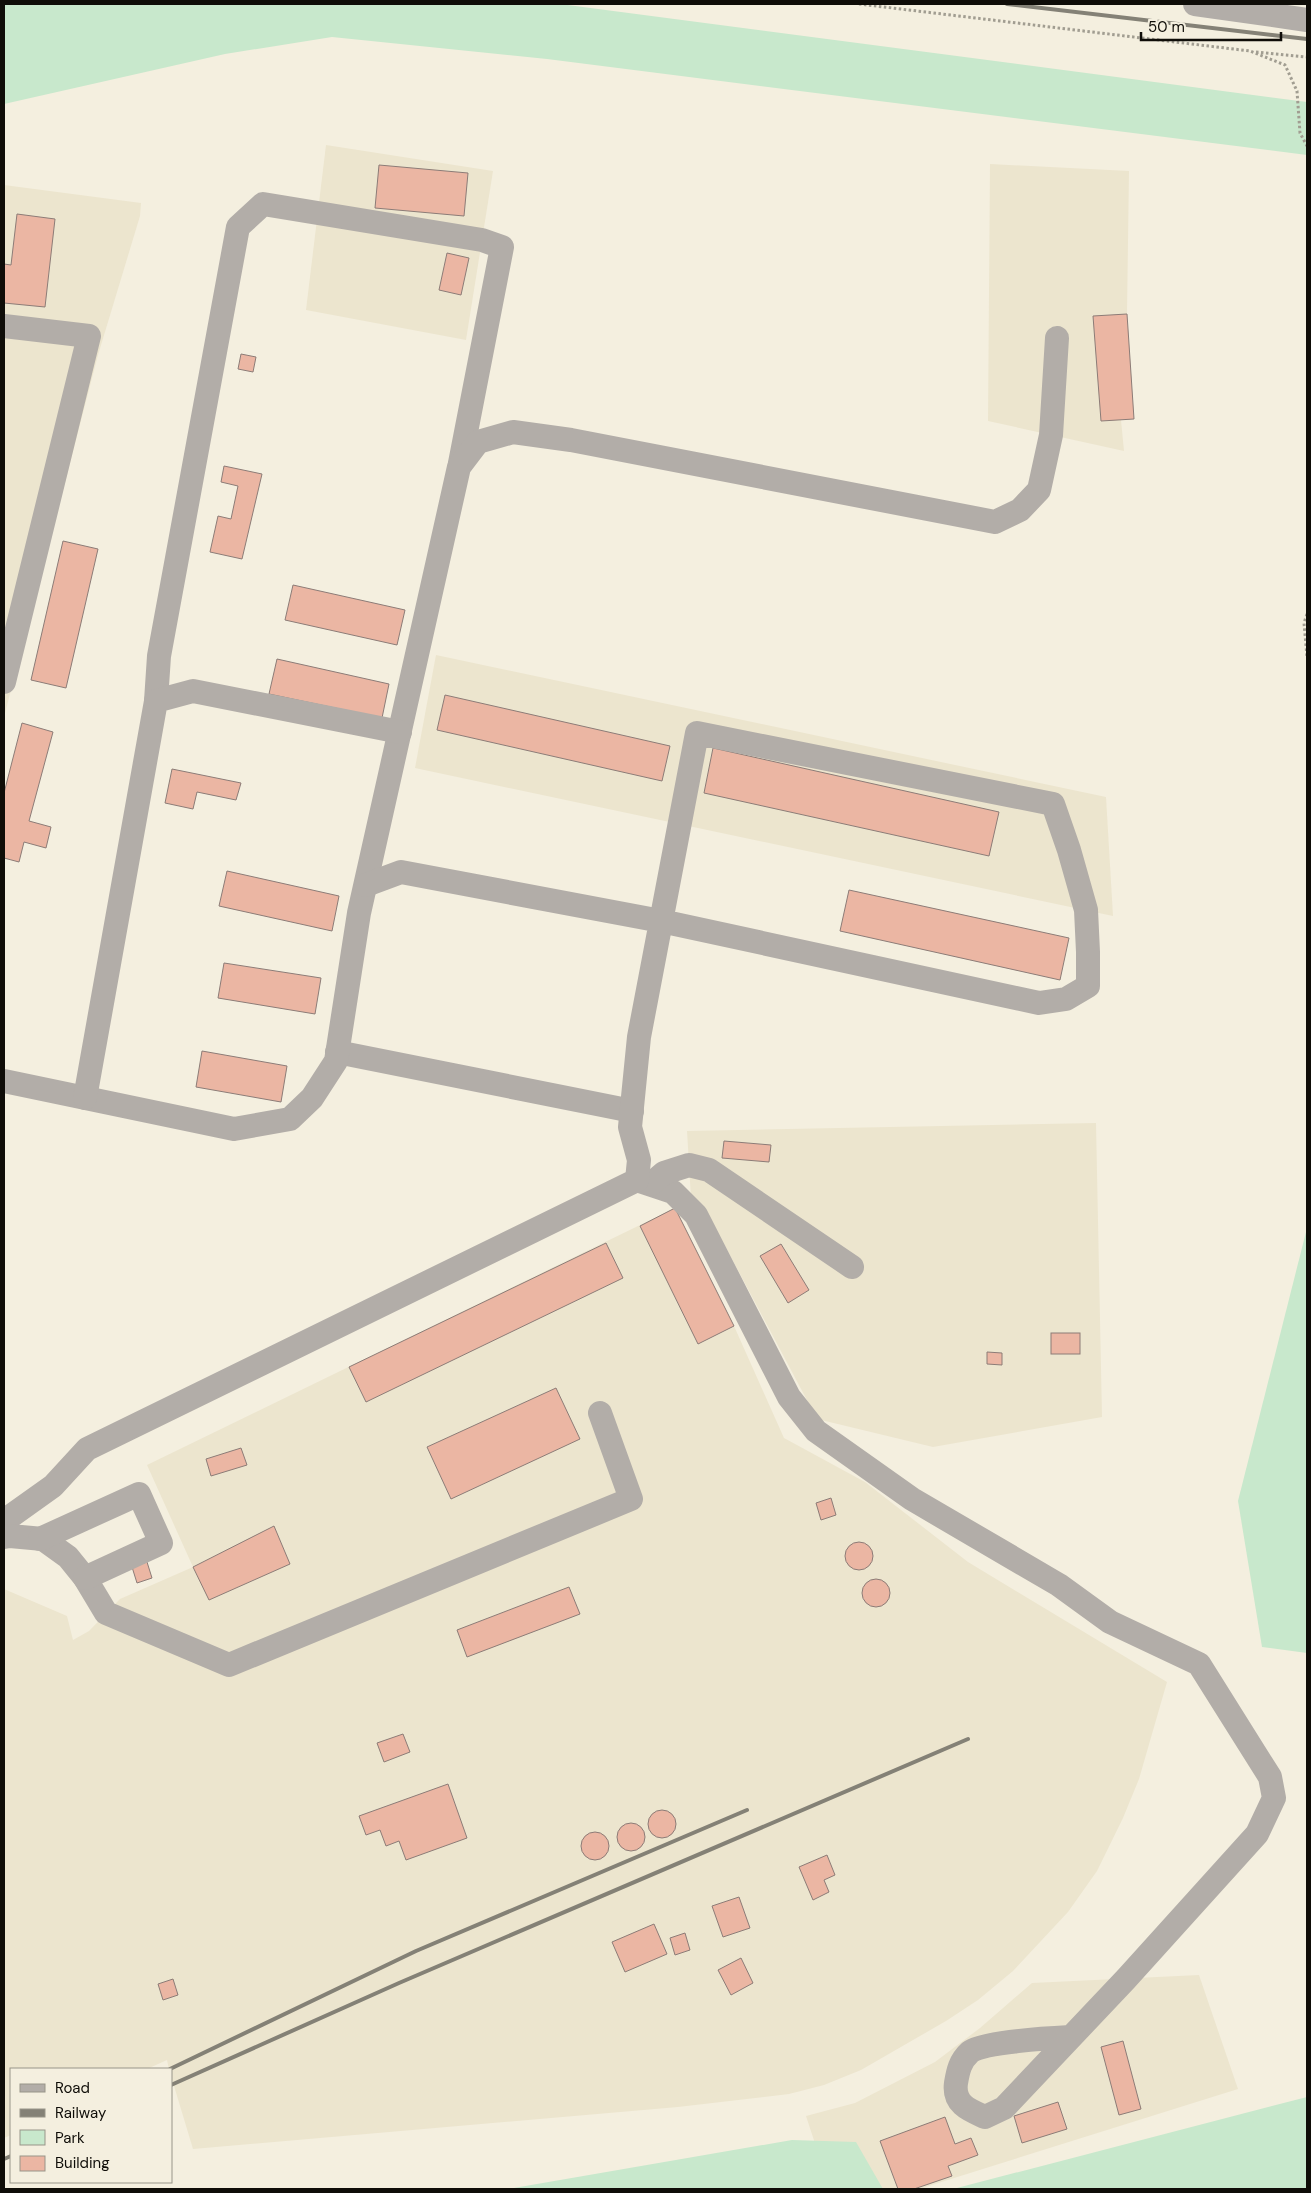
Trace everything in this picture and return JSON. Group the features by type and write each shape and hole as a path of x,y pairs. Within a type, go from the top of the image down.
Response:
{"street":[{"path":"1195,4 1307,20"},
{"path":"4,1080 85,1098 234,1128 290,1119 312,1098 336,1061 366,885 459,467 502,247 482,240 263,204 238,227 159,656 156,701 85,1098"},
{"path":"4,326 89,336 4,682"},
{"path":"459,467 478,442 513,432 571,440 995,522 1020,510 1038,490 1051,435 1057,338"},
{"path":"156,701 193,691 400,732"},
{"path":"366,885 400,872 661,921 1040,1003 1066,1000 1088,986 1086,910 1069,850 1053,804 697,733 661,921 639,1037 630,1127 644,1182"},
{"path":"337,1052 632,1111"},
{"path":"4,1521 53,1486 87,1448 664,1172 689,1164 709,1170 852,1267"},
{"path":"644,1182 673,1192 696,1215 790,1397 816,1431 912,1499 1059,1586 1110,1622 1198,1664 1270,1777 1274,1798 1257,1834 1126,1979 1004,2108 985,2117 962,2106 955,2091 959,2066 972,2051 1027,2039 1070,2037"},
{"path":"40,1538 68,1557 85,1578 106,1613 229,1665 631,1499 600,1412"},
{"path":"4,1537 40,1538 139,1494 161,1543 85,1578"}],"path":[{"path":"859,4 1307,57"},
{"path":"1250,51 1285,65 1297,91 1300,133 1307,146"},
{"path":"1307,614 1304,623 1307,657"}],"shaded area":[{"path":"326,145 493,171 466,340 306,310"},
{"path":"990,164 1129,171 1127,313 1134,419 1121,420 1124,451 988,421"},
{"path":"4,185 141,203 140,216 98,355 4,717"},
{"path":"436,655 1106,797 1113,916 415,768"},
{"path":"1096,1123 1102,1417 933,1447 817,1419 715,1227 691,1198 687,1131"},
{"path":"675,1208 734,1326 784,1438 865,1482 968,1562 1167,1682 1139,1779 1123,1818 1097,1871 1068,1912 1013,1971 978,2000 946,2021 861,2070 824,2085 789,2094 678,2107 193,2149 172,2079 172,2068 169,2068 167,2060 149,2068 10,2068 10,2135 4,2138 4,1589 67,1616 73,1640 89,1631 120,1599 193,1567 147,1465"},
{"path":"1199,1975 1238,2089 919,2189 830,2189 806,2116 855,2103 935,2062 980,2028 1032,1983"}],"green space":[{"path":"4,4 560,4 1307,102 1307,155 547,59 332,37 225,54 4,104"},
{"path":"1307,1228 1307,1653 1262,1647 1238,1501"},
{"path":"1307,2097 1307,2189 953,2189"},
{"path":"792,2140 856,2142 883,2189 508,2189"}],"building":[{"path":"379,165 468,173 464,216 375,208"},
{"path":"17,214 55,219 45,307 4,303 4,264 11,265"},
{"path":"447,253 469,258 461,295 439,290"},
{"path":"1127,314 1134,419 1101,421 1093,316"},
{"path":"241,354 256,357 253,372 238,369"},
{"path":"224,466 262,474 242,559 210,552 218,516 231,519 238,486 221,482"},
{"path":"63,541 98,549 66,688 31,680"},
{"path":"293,585 405,610 397,645 285,620"},
{"path":"277,659 389,684 382,718 269,694"},
{"path":"445,695 670,746 662,781 437,730"},
{"path":"22,723 53,732 29,821 51,827 46,848 24,842 19,862 4,858 4,793"},
{"path":"713,748 999,812 989,856 704,793"},
{"path":"172,769 241,783 236,800 197,792 193,809 165,803"},
{"path":"227,871 339,896 332,931 219,906"},
{"path":"849,890 1069,938 1060,980 840,931"},
{"path":"224,963 321,978 315,1014 218,998"},
{"path":"202,1051 287,1066 281,1102 196,1087"},
{"path":"724,1141 771,1145 769,1162 722,1158"},
{"path":"675,1208 734,1326 698,1344 640,1226"},
{"path":"606,1243 623,1278 366,1402 349,1367"},
{"path":"781,1244 809,1290 788,1303 760,1256"},
{"path":"1051,1333 1080,1333 1080,1354 1051,1354"},
{"path":"987,1352 1002,1353 1002,1365 987,1364"},
{"path":"556,1388 580,1439 451,1499 427,1447"},
{"path":"241,1448 247,1465 211,1476 206,1459"},
{"path":"831,1498 836,1515 821,1520 816,1503"},
{"path":"274,1526 290,1564 209,1600 193,1567"},
{"path":"859,1542 869,1546 873,1556 869,1566 859,1570 849,1566 845,1556 849,1546"},
{"path":"147,1562 152,1578 137,1583 132,1567"},
{"path":"876,1579 886,1583 890,1593 886,1603 876,1607 866,1603 862,1593 866,1583"},
{"path":"569,1587 580,1614 467,1657 457,1630"},
{"path":"403,1734 410,1752 384,1762 377,1743"},
{"path":"448,1784 467,1838 406,1860 399,1841 386,1846 380,1830 366,1835 359,1816"},
{"path":"662,1810 672,1814 676,1824 672,1834 662,1838 652,1834 648,1824 652,1814"},
{"path":"631,1823 641,1827 645,1837 641,1847 631,1851 621,1847 617,1837 621,1827"},
{"path":"595,1832 605,1836 609,1846 605,1856 595,1860 585,1856 581,1846 585,1836"},
{"path":"827,1855 835,1875 824,1880 829,1892 813,1900 799,1867"},
{"path":"739,1897 750,1928 723,1937 712,1906"},
{"path":"654,1924 667,1954 625,1972 612,1942"},
{"path":"685,1933 690,1950 675,1955 670,1938"},
{"path":"741,1958 753,1983 731,1995 718,1970"},
{"path":"173,1979 178,1995 163,2000 158,1984"},
{"path":"1123,2041 1141,2109 1119,2115 1101,2047"},
{"path":"1058,2102 1067,2129 1022,2143 1014,2116"},
{"path":"945,2117 955,2144 971,2138 978,2155 948,2166 952,2176 914,2189 898,2189 880,2141"}],"railway":[{"path":"1007,4 1307,39"},
{"path":"172,2085 399,1983 968,1739"},
{"path":"172,2068 416,1951 747,1810"},
{"path":"4,2159 10,2156"}]}
